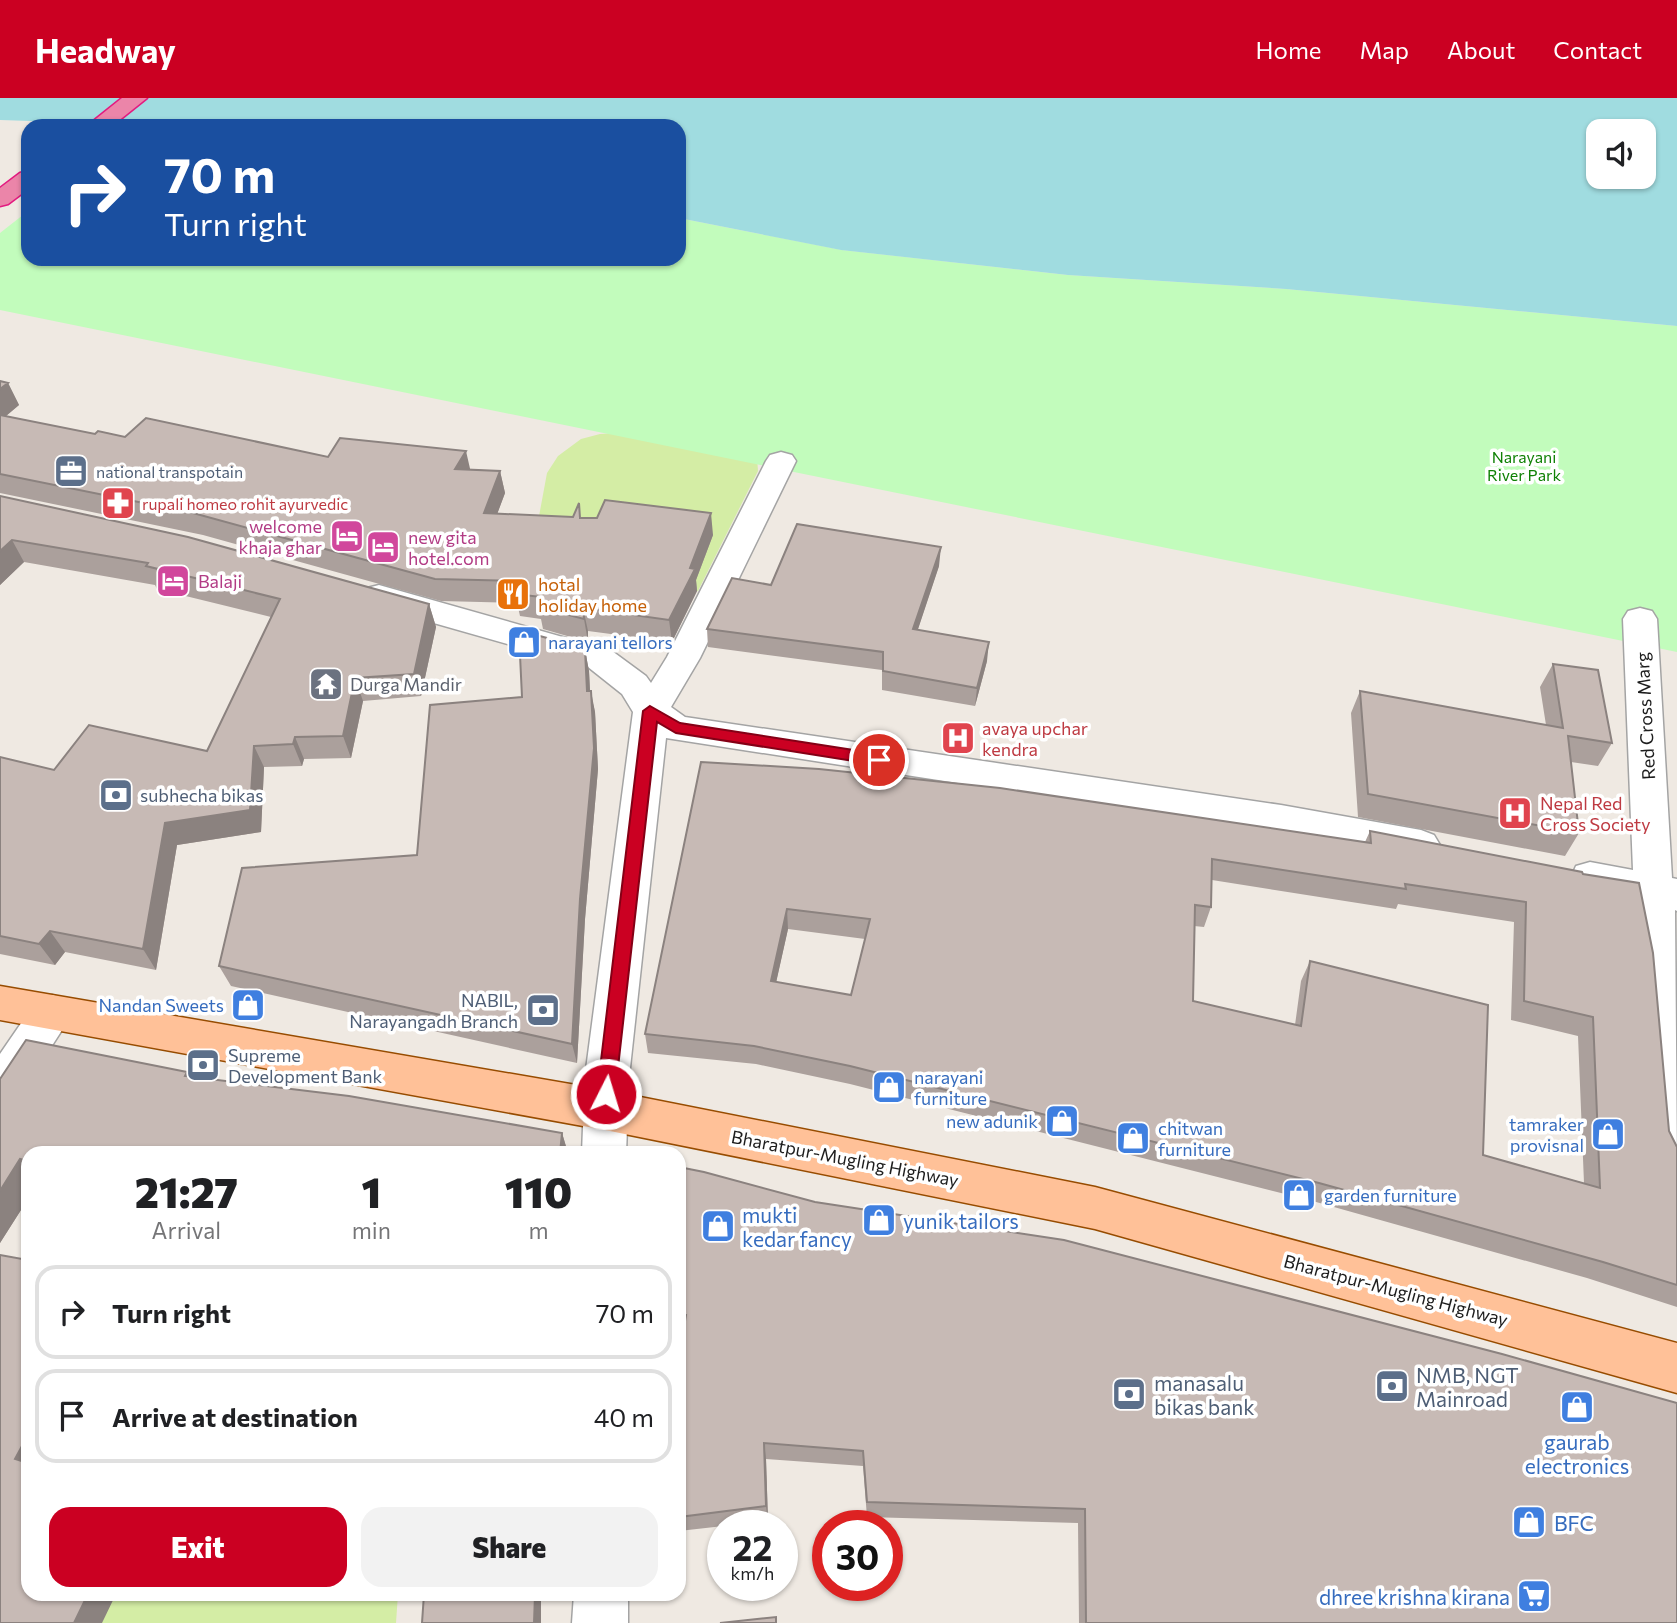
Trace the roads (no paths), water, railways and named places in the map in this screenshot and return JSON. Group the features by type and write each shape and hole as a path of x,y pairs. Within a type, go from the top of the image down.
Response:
{"highway":[{"path":"108,119 136,98"},
{"path":"0,199 21,183"}],"main road":[{"name":"Bharatpur-Mugling Highway","path":"0,1003 604,1132 1095,1208 1677,1368"}],"street":[{"path":"604,1132 650,711 683,658 781,461"},
{"path":"349,587 600,659 634,685 650,711 676,728 1281,818 1454,851"},
{"name":"Red Cross Marg","path":"1640,619 1665,892 1677,1149"},
{"path":"1560,871 1665,892"},
{"path":"0,1089 52,1013"},
{"path":"600,1623 601,1601"}],"water":[{"path":"0,98 1677,98 1677,326 1286,289 1068,275 841,250 686,219 686,119 0,120"}],"place":[{"name":"national transpotain","path":"71,471"},
{"name":"rupali homeo rohit ayurvedic","path":"118,503"},
{"name":"welcome khaja ghar","path":"347,536"},
{"name":"new gita hotel.com","path":"383,547"},
{"name":"Balaji","path":"173,581"},
{"name":"hotal holiday home","path":"513,594"},
{"name":"narayani tellors","path":"524,642"},
{"name":"Durga Mandir","path":"326,684"},
{"name":"avaya upchar kendra","path":"958,738"},
{"name":"subhecha bikas","path":"116,795"},
{"name":"Nepal Red Cross Society","path":"1515,813"},
{"name":"Nandan Sweets","path":"248,1005"},
{"name":"NABIL, Narayangadh Branch","path":"543,1010"},
{"name":"Supreme Development Bank","path":"203,1065"},
{"name":"narayani furniture","path":"889,1087"},
{"name":"new adunik","path":"1062,1121"},
{"name":"tamraker provisnal","path":"1608,1134"},
{"name":"chitwan furniture","path":"1133,1138"},
{"name":"garden furniture","path":"1299,1195"},
{"name":"yunik tailors","path":"879,1220"},
{"name":"mukti kedar fancy","path":"718,1226"},
{"name":"NMB, NGT Mainroad","path":"1392,1386"},
{"name":"manasalu bikas bank","path":"1129,1394"},
{"name":"gaurab electronics","path":"1577,1407"},
{"name":"BFC","path":"1529,1522"},
{"name":"dhree krishna kirana","path":"1534,1596"}],"park label":[{"name":"Narayani River Park","path":"1524,465"}]}
